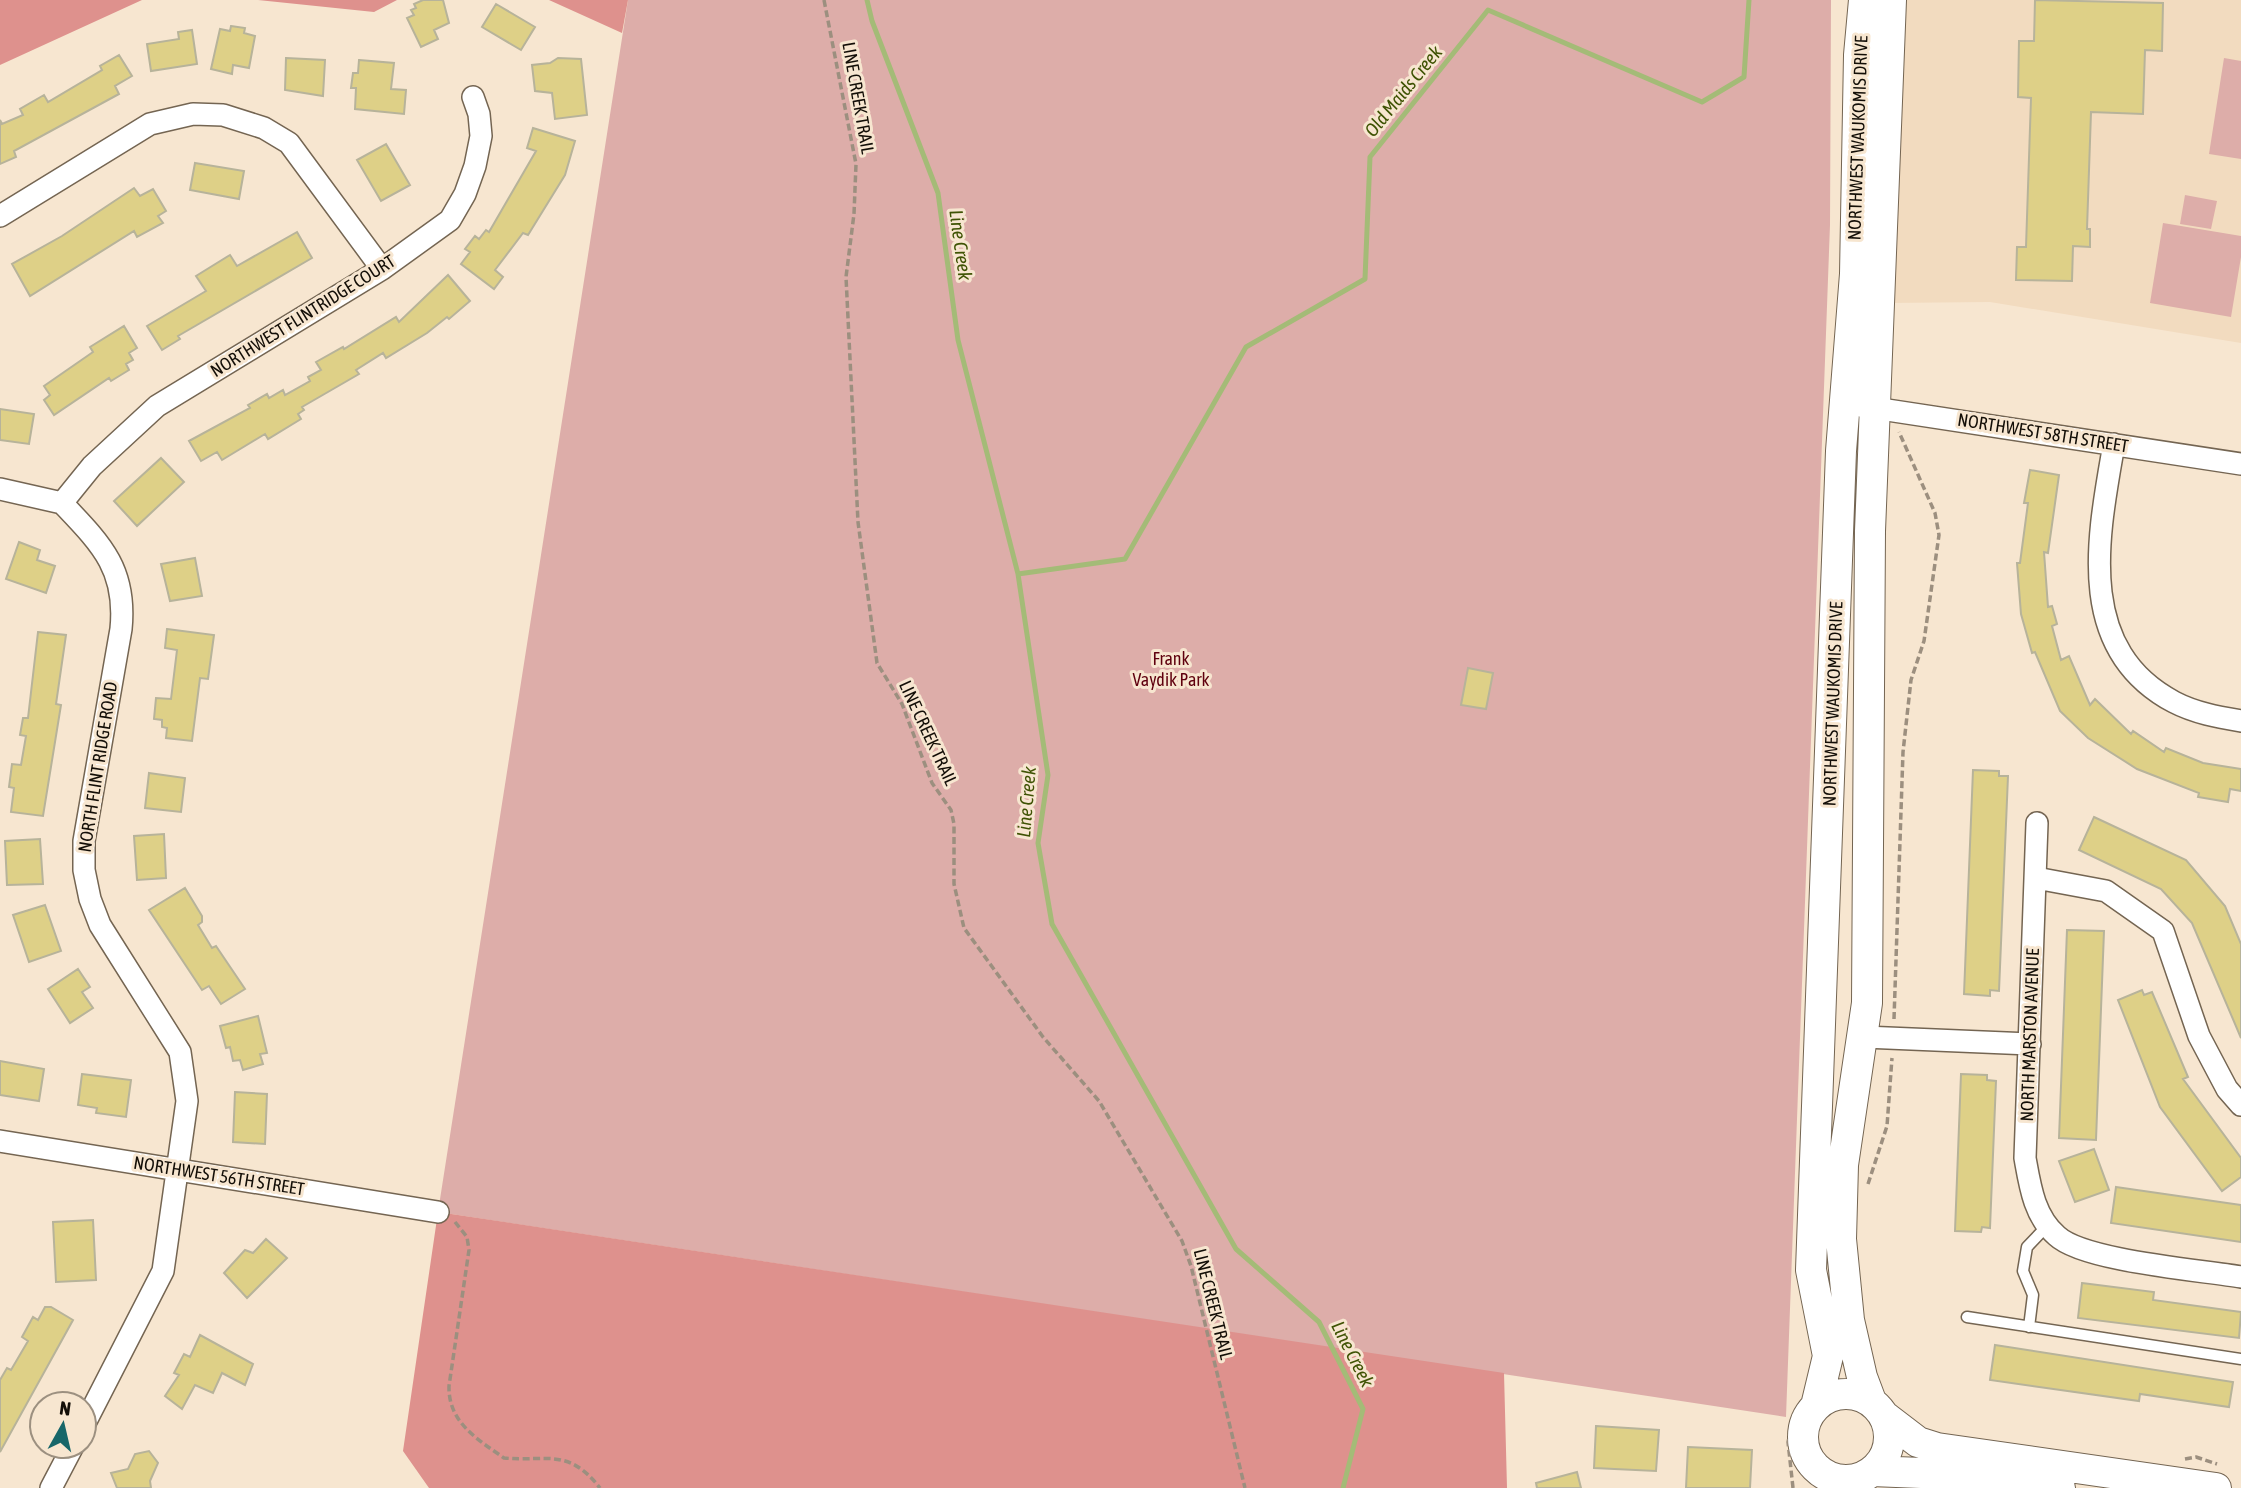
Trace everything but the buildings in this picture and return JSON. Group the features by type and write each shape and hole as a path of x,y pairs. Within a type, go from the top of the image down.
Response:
{"main road":[{"name":"NORTHWEST WAUKOMIS DRIVE","path":"1806,1406 1828,1356 1811,1270 1845,404 1855,274 1859,55 1864,0"},
{"name":"NORTHWEST WAUKOMIS DRIVE","path":"1877,1409 1862,1377 1849,1320 1841,1239 1843,1165 1864,1037 1870,798 1870,531 1891,0"},
{"path":"1807,1488 1806,1406 1843,1394 1877,1409 1918,1442 1937,1448 2216,1488"},
{"path":"1864,1478 1888,1446 1877,1409"},
{"path":"1805,1451 1816,1468 1834,1478 1970,1475 2060,1488"}],"street":[{"name":"NORTHWEST FLINTRIDGE COURT","path":"62,503 92,466 157,405 382,268 450,220 458,208 475,166 481,136 480,114 473,97"},
{"path":"0,216 150,124 193,114 223,115 264,128 289,144 382,268"},
{"name":"NORTHWEST 58TH STREET","path":"1845,404 2241,464"},
{"path":"2115,444 2097,562 2108,629 2127,662 2154,689 2198,712 2241,721"},
{"path":"0,489 62,503"},
{"name":"NORTH FLINT RIDGE ROAD","path":"62,503 101,544 112,563 121,589 121,629 84,841 84,870 90,899 100,925 180,1052 187,1101 163,1271 98,1398"},
{"name":"NORTH MARSTON AVENUE","path":"2038,823 2025,1158 2031,1197 2053,1232"},
{"path":"2036,878 2106,891 2163,931 2199,1036 2227,1088 2241,1105"},
{"path":"1864,1037 2030,1044"},
{"name":"NORTHWEST 56TH STREET","path":"0,1141 438,1212"},
{"path":"2053,1232 2095,1254 2241,1277"},
{"path":"51,1488 66,1460"}],"lane":[{"path":"2029,1327 2033,1295 2023,1271 2027,1247 2053,1232"},
{"path":"1966,1317 2241,1359"}],"path":[{"name":"LINE CREEK TRAIL","path":"824,0 856,164 846,277 858,522 877,663 902,704 932,783 951,810 954,824 954,884 964,928 1043,1037 1099,1101 1182,1241 1191,1266 1245,1488"},
{"path":"1894,1021 1903,752 1912,680 1924,640 1929,607 1938,535 1936,513"},
{"path":"1864,1194 1887,1126 1892,1052"},
{"path":"438,1212 458,1224 467,1237 469,1250 449,1386 449,1404 457,1419 504,1458 556,1456 579,1468 600,1488"},
{"path":"1793,1488 1788,1442 1806,1406"}],"shaded area":[{"path":"0,0 142,0 0,65"},
{"path":"258,0 397,0 374,12"},
{"path":"549,0 628,0 622,33"},
{"path":"1902,0 2241,0 2241,343 1990,302 1888,303"},
{"path":"438,1212 1504,1373 1507,1488 429,1488 403,1451"}],"green space":[{"name":"Frank Vaydik Park","path":"628,0 1831,0 1830,225 1786,1417 438,1212"},
{"path":"2224,58 2241,61 2241,159 2209,154"},
{"path":"2185,195 2217,201 2211,229 2180,224"},
{"path":"2163,223 2241,236 2241,257 2231,317 2150,303"}],"waterway":[{"name":"Line Creek","path":"867,0 872,21 938,193 958,340 1018,574 1048,775 1038,843 1052,924 1236,1249 1319,1322 1363,1409 1343,1488"},
{"name":"Old Maids Creek","path":"1018,574 1125,559 1246,347 1365,279 1370,157 1488,10 1702,102 1744,77 1749,0"}]}
